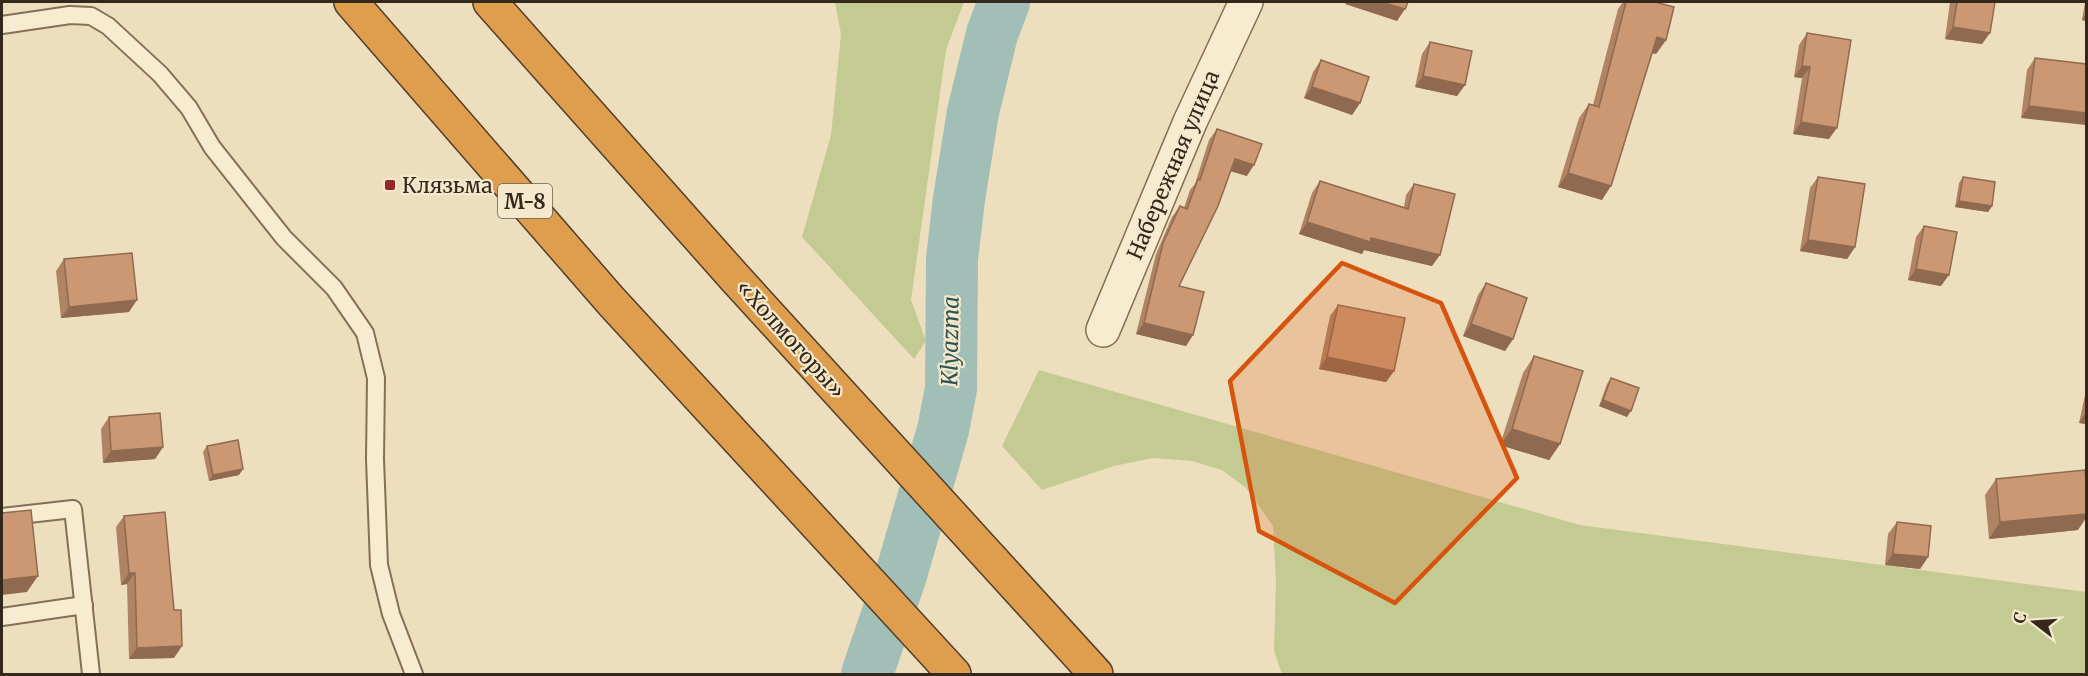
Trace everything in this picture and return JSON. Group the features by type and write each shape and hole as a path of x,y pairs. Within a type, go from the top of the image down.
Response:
{"highway":[{"name":"М-8","path":"351,2 611,301 954,675"},
{"name":"«Холмогоры»","path":"490,2 735,278 1096,675"}],"street":[{"name":"Набережная улица","path":"1103,330 1190,122 1246,2"}],"lane":[{"path":"2,25 70,15 91,16 108,26 160,74 189,108 212,147 284,238 334,288 365,333 376,378 375,470 379,565 391,614 414,675"},
{"path":"2,517 73,510 91,675"},
{"path":"2,617 84,605"}],"highlighted area":[{"path":"1342,263 1441,303 1517,478 1395,603 1259,531 1230,381"}],"green space":[{"path":"835,2 964,2 946,50 911,300 926,341 914,359 802,237 831,135 841,34"},
{"path":"1039,370 1580,525 2086,592 2086,674 1282,674 1274,651 1276,582 1273,526 1246,488 1222,470 1192,461 1153,458 1114,466 1042,490 1002,446"}],"building":[{"path":"1381,2 1408,2 1405,9"},
{"path":"1626,2 1655,2 1674,7 1666,40 1657,37 1611,186 1568,173 1589,104 1599,107"},
{"path":"1957,2 1995,2 1990,33 1953,27"},
{"path":"1807,33 1851,40 1837,128 1801,122 1810,67 1802,66"},
{"path":"1430,42 1472,51 1465,85 1423,76"},
{"path":"2035,58 2086,64 2086,113 2029,106"},
{"path":"1321,60 1369,77 1360,103 1312,87"},
{"path":"1217,129 1262,144 1254,165 1235,159 1218,206 1179,286 1204,292 1193,335 1144,323 1163,243 1180,206 1187,209 1198,179 1200,180"},
{"path":"1818,177 1865,184 1855,247 1808,240"},
{"path":"1963,177 1995,182 1992,206 1959,201"},
{"path":"1320,181 1408,209 1414,184 1455,194 1440,255 1371,238 1370,242 1307,222"},
{"path":"1924,226 1957,232 1949,275 1916,269"},
{"path":"132,253 137,300 69,307 64,259"},
{"path":"1486,283 1527,298 1513,339 1471,324"},
{"path":"1338,305 1405,318 1394,371 1327,357"},
{"path":"1534,356 1583,371 1560,444 1512,429"},
{"path":"1611,378 1639,388 1631,411 1603,400"},
{"path":"160,413 163,447 111,451 109,417"},
{"path":"238,440 243,469 213,475 207,446"},
{"path":"2085,470 2086,514 2000,522 1996,479"},
{"path":"31,510 38,576 2,580 2,513"},
{"path":"165,512 174,610 181,610 182,646 137,648 135,573 129,573 124,516"},
{"path":"1897,522 1931,526 1928,557 1893,554"}],"waterway":[{"name":"Klyazma","path":"867,674 901,575 943,430 951,389 952,259 959,199 973,112 992,34 1004,2"}],"place":[{"name":"Клязьма","path":"390,185"}]}
